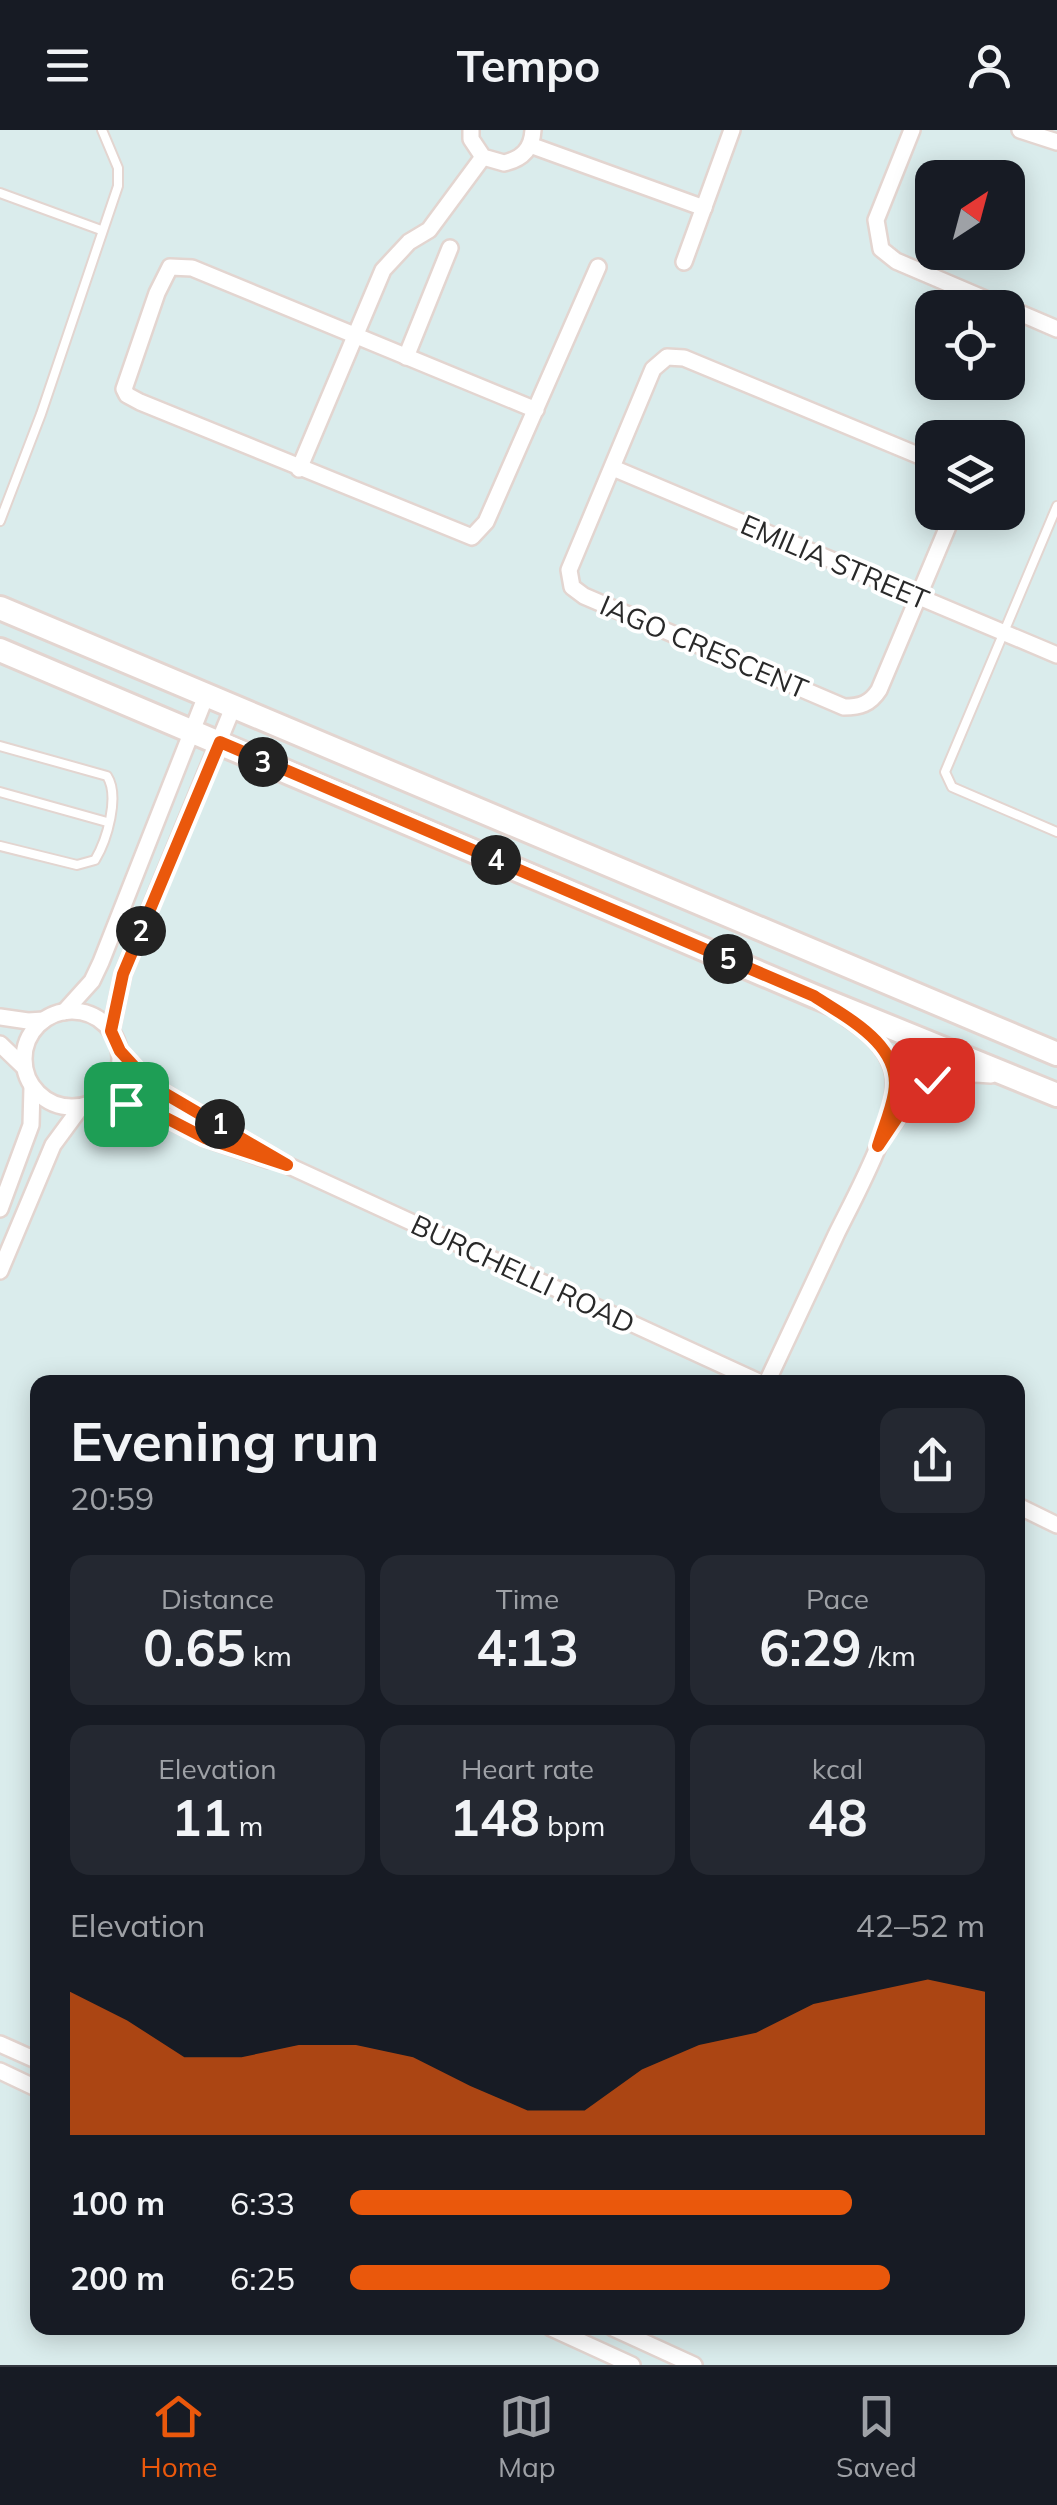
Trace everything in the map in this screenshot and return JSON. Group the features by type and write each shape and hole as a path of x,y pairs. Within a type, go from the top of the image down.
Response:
{"main road":[{"path":"0,608 1057,1054"},
{"path":"0,650 1057,1096"}],"street":[{"path":"470,130 471,139 483,157 504,163 515,160 531,138 704,208"},
{"path":"684,262 732,130"},
{"path":"912,130 876,220 881,248 896,261 964,290"},
{"path":"1020,130 1057,142"},
{"path":"299,468 383,270 394,255 429,230 483,157"},
{"path":"406,357 450,248"},
{"path":"536,410 192,268 170,268 156,293 125,379 126,395 472,537 486,522 536,410 598,266"},
{"path":"1025,316 1057,329"},
{"name":"IAGO CRESCENT","path":"915,454 676,356 662,359 653,369 568,570 569,579 584,596 844,707 856,707 870,701 879,690 946,530"},
{"name":"EMILIA STREET","path":"612,468 1057,654"},
{"path":"64,1012 92,982 102,962 207,693"},
{"path":"111,1031 123,974 234,704"},
{"path":"770,1375 878,1146 895,1091 894,1072 876,1040 814,996"},
{"path":"0,1017 28,1022 64,1012 85,1013 111,1031 120,1051 115,1082 109,1091 86,1106 52,1145 0,1270"},
{"path":"24,1067 26,1046 44,1020"},
{"path":"0,1044 24,1067 40,1096 59,1106 86,1106"},
{"name":"BURCHELLI ROAD","path":"120,1051 152,1086 287,1165 744,1375"},
{"path":"878,1146 913,1094 932,1080 956,1072 1016,1077"},
{"path":"0,1210 32,1125 32,1087"},
{"name":"BURCHELLI ROAD","path":"86,1106 143,1106 218,1143 287,1165"},
{"path":"1025,1509 1057,1525"},
{"path":"0,2044 30,2057"},
{"path":"0,2071 30,2085"},
{"path":"567,2335 632,2365"},
{"path":"628,2335 694,2365"}],"lane":[{"path":"0,521 118,186 118,168 102,130"},
{"path":"0,192 102,230"},
{"path":"1057,506 945,778 952,787 1057,832"},
{"path":"0,746 106,776 113,790 103,846 95,860 76,865 0,846"},
{"path":"0,792 107,822"}],"route":[{"path":"126,1104 143,1106 243,1153 287,1165 152,1086 120,1051 111,1031 123,974 220,742 814,996 857,1024 888,1056 895,1091 878,1146 913,1094 932,1080"}]}
